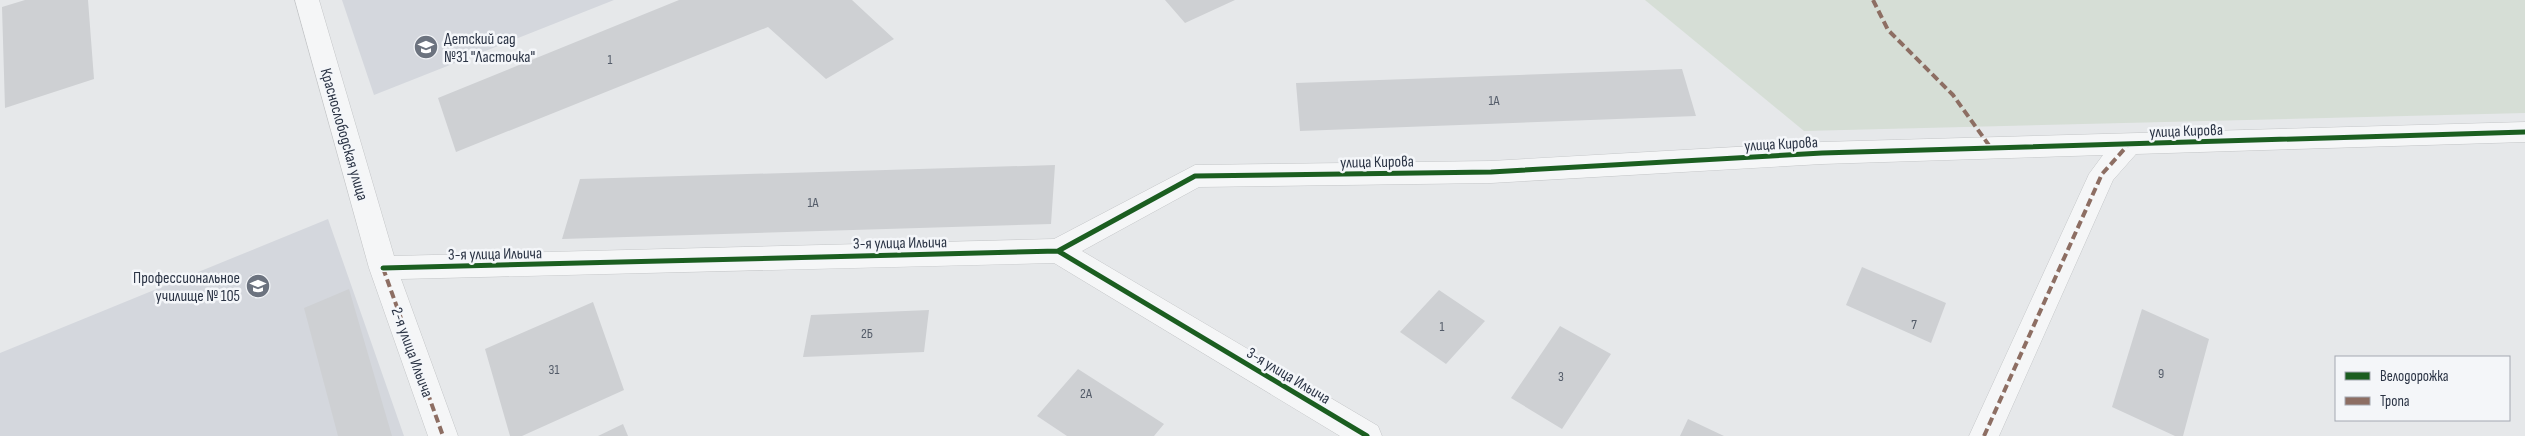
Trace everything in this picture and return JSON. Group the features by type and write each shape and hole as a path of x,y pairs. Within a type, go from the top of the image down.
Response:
{"street":[{"name":"Краснослободская улица","path":"307,0 382,268"},
{"name":"улица Кирова","path":"1058,251 1195,176 1491,172 1822,154 2525,132"},
{"path":"1984,436 2102,174 2128,145"},
{"name":"3-я улица Ильича","path":"382,268 1058,251 1367,436"},
{"name":"2-я улица Ильича","path":"382,268 443,436"}],"shaded area":[{"name":"Детский сад №31 \"Ласточка\"","path":"342,0 614,0 374,95"},
{"path":"1645,0 2525,0 2525,113 1804,131"},
{"name":"Профессиональное училище № 105","path":"328,219 404,436 0,436 0,353"}],"building":[{"path":"25,0 88,0 94,79 5,108 2,7"},
{"path":"679,0 852,0 894,39 826,79 768,27 456,152 438,98"},
{"path":"1165,0 1235,0 1185,23"},
{"path":"1682,69 1696,116 1300,131 1296,83"},
{"path":"1055,165 1051,224 562,239 580,179"},
{"path":"1862,267 1946,303 1931,343 1846,305"},
{"path":"349,289 392,436 338,436 304,308"},
{"path":"1439,290 1485,321 1446,364 1400,332"},
{"path":"593,302 624,390 522,436 510,436 485,349"},
{"path":"2142,309 2209,339 2183,436 2175,436 2112,407"},
{"path":"929,310 924,352 803,357 811,315"},
{"path":"1560,326 1611,354 1562,429 1511,398"},
{"path":"1078,369 1164,424 1154,436 1067,436 1037,416"},
{"path":"1688,419 1724,436 1680,436"},
{"path":"623,424 628,436 598,436"}],"marked path":[{"path":"1873,0 1888,30 1953,95 1991,148"},
{"path":"1984,436 2102,174 2128,145"},
{"path":"383,268 443,436"}],"cycle path":[{"path":"1058,251 1195,176 1491,172 1822,153 2525,132"},
{"path":"383,268 1058,251 1367,436"}],"place":[{"name":"Детский сад №31 \"Ласточка\"","path":"426,47"},
{"name":"Профессиональное училище № 105","path":"258,286"}]}
